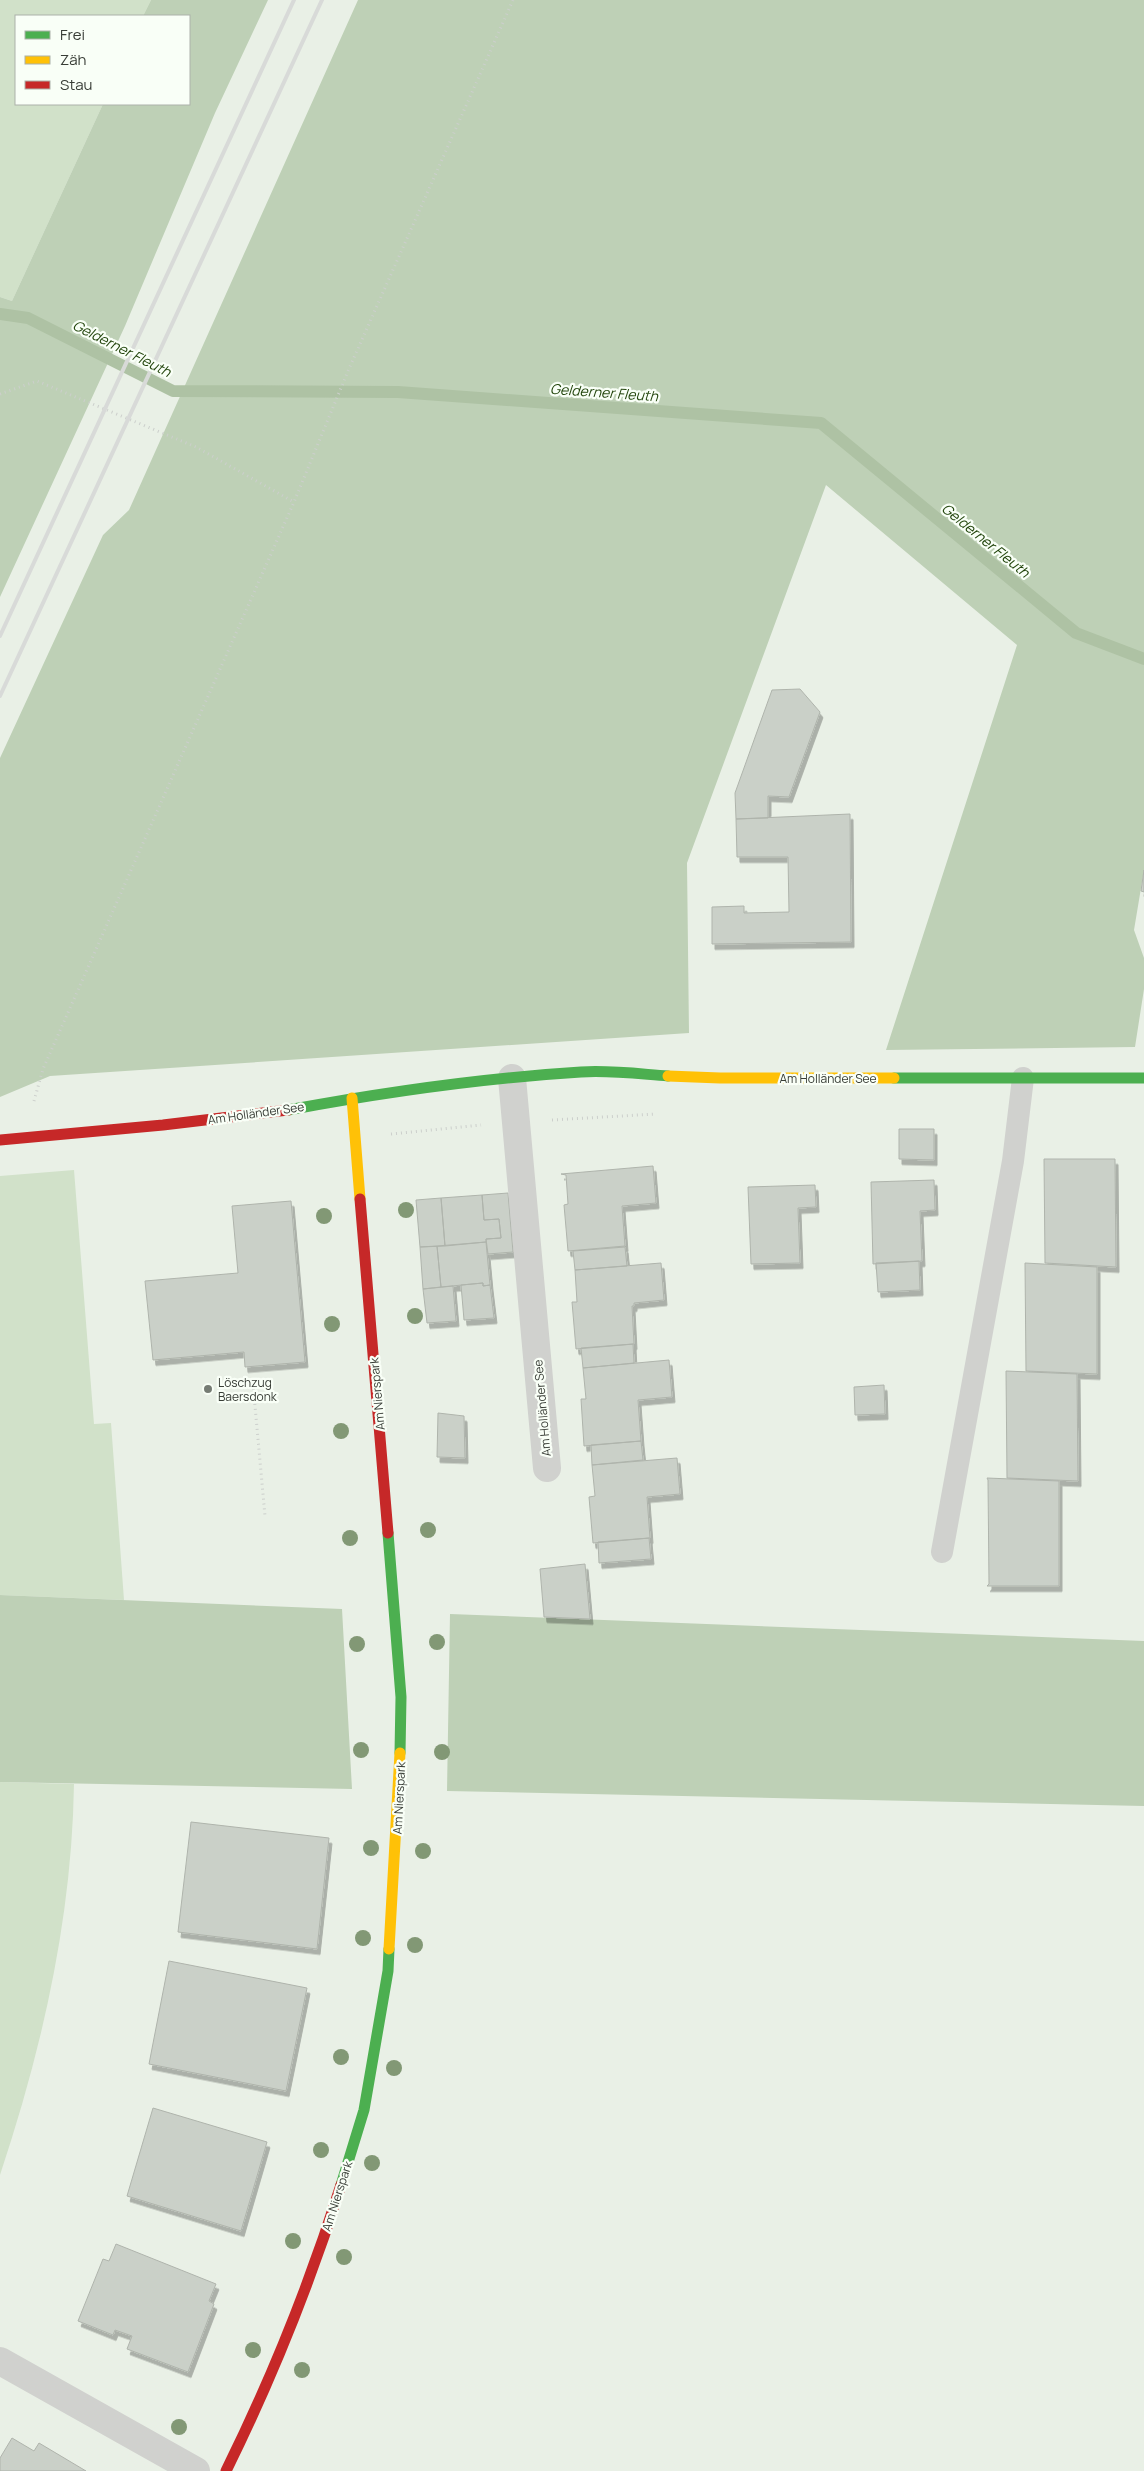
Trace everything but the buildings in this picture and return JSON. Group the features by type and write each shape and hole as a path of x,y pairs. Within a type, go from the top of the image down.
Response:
{"street":[{"name":"Am Holländer See","path":"0,1140 163,1125 287,1110 352,1098 512,1078 583,1072 720,1078 1144,1078"},
{"name":"Am Holländer See","path":"512,1078 548,1468"},
{"name":"Am Nierspark","path":"226,2471 253,2416 290,2330 323,2241 364,2110 388,1971 400,1776 401,1697 352,1098"},
{"path":"0,2361 196,2471"}],"lane":[{"path":"942,1552 1013,1161 1023,1078"}],"path":[{"path":"24,1138 43,1069 294,502 348,371 513,0"},
{"path":"0,394 37,381 196,447 294,502"},
{"path":"355,1137 517,1121 662,1114"},
{"path":"253,1384 265,1516"}],"green space":[{"path":"0,0 151,0 144,15 15,15 15,105 103,105 12,301 0,297"},
{"path":"151,0 268,0 215,113 125,326 0,597 0,297 12,301 103,105 190,105 190,15 144,15"},
{"path":"358,0 1144,0 1144,870 1134,930 1144,958 1144,989 1135,1047 886,1050 1017,645 826,485 687,863 689,1033 50,1076 0,1097 0,758 103,535 129,510"},
{"path":"74,1170 94,1424 111,1423 124,1600 0,1595 0,1176"},
{"path":"0,1595 342,1609 352,1789 0,1782"},
{"path":"450,1614 1144,1641 1144,1806 447,1791"},
{"path":"0,1782 74,1784 68,1884 52,1982 29,2080 0,2175"}],"waterway":[{"name":"Gelderner Fleuth","path":"0,314 28,318 173,391 398,392 821,423 1076,633 1144,659"}],"railway":[{"path":"0,636 294,0"},
{"path":"0,696 322,0"}],"traffic: fast":[{"path":"288,1110 434,1086 508,1078 581,1072 668,1076"},
{"path":"894,1078 1144,1078"},
{"path":"388,1533 401,1697 400,1753"},
{"path":"341,2185 364,2110 388,1971 389,1949"}],"traffic: slow":[{"path":"668,1076 720,1078 894,1078"},
{"path":"352,1098 360,1199"},
{"path":"389,1949 400,1753"}],"traffic: jam":[{"path":"0,1140 163,1125 288,1110"},
{"path":"360,1199 388,1533"},
{"path":"226,2471 259,2401 289,2330 341,2185"}],"place":[{"name":"Löschzug Baersdonk","path":"208,1389"}]}
